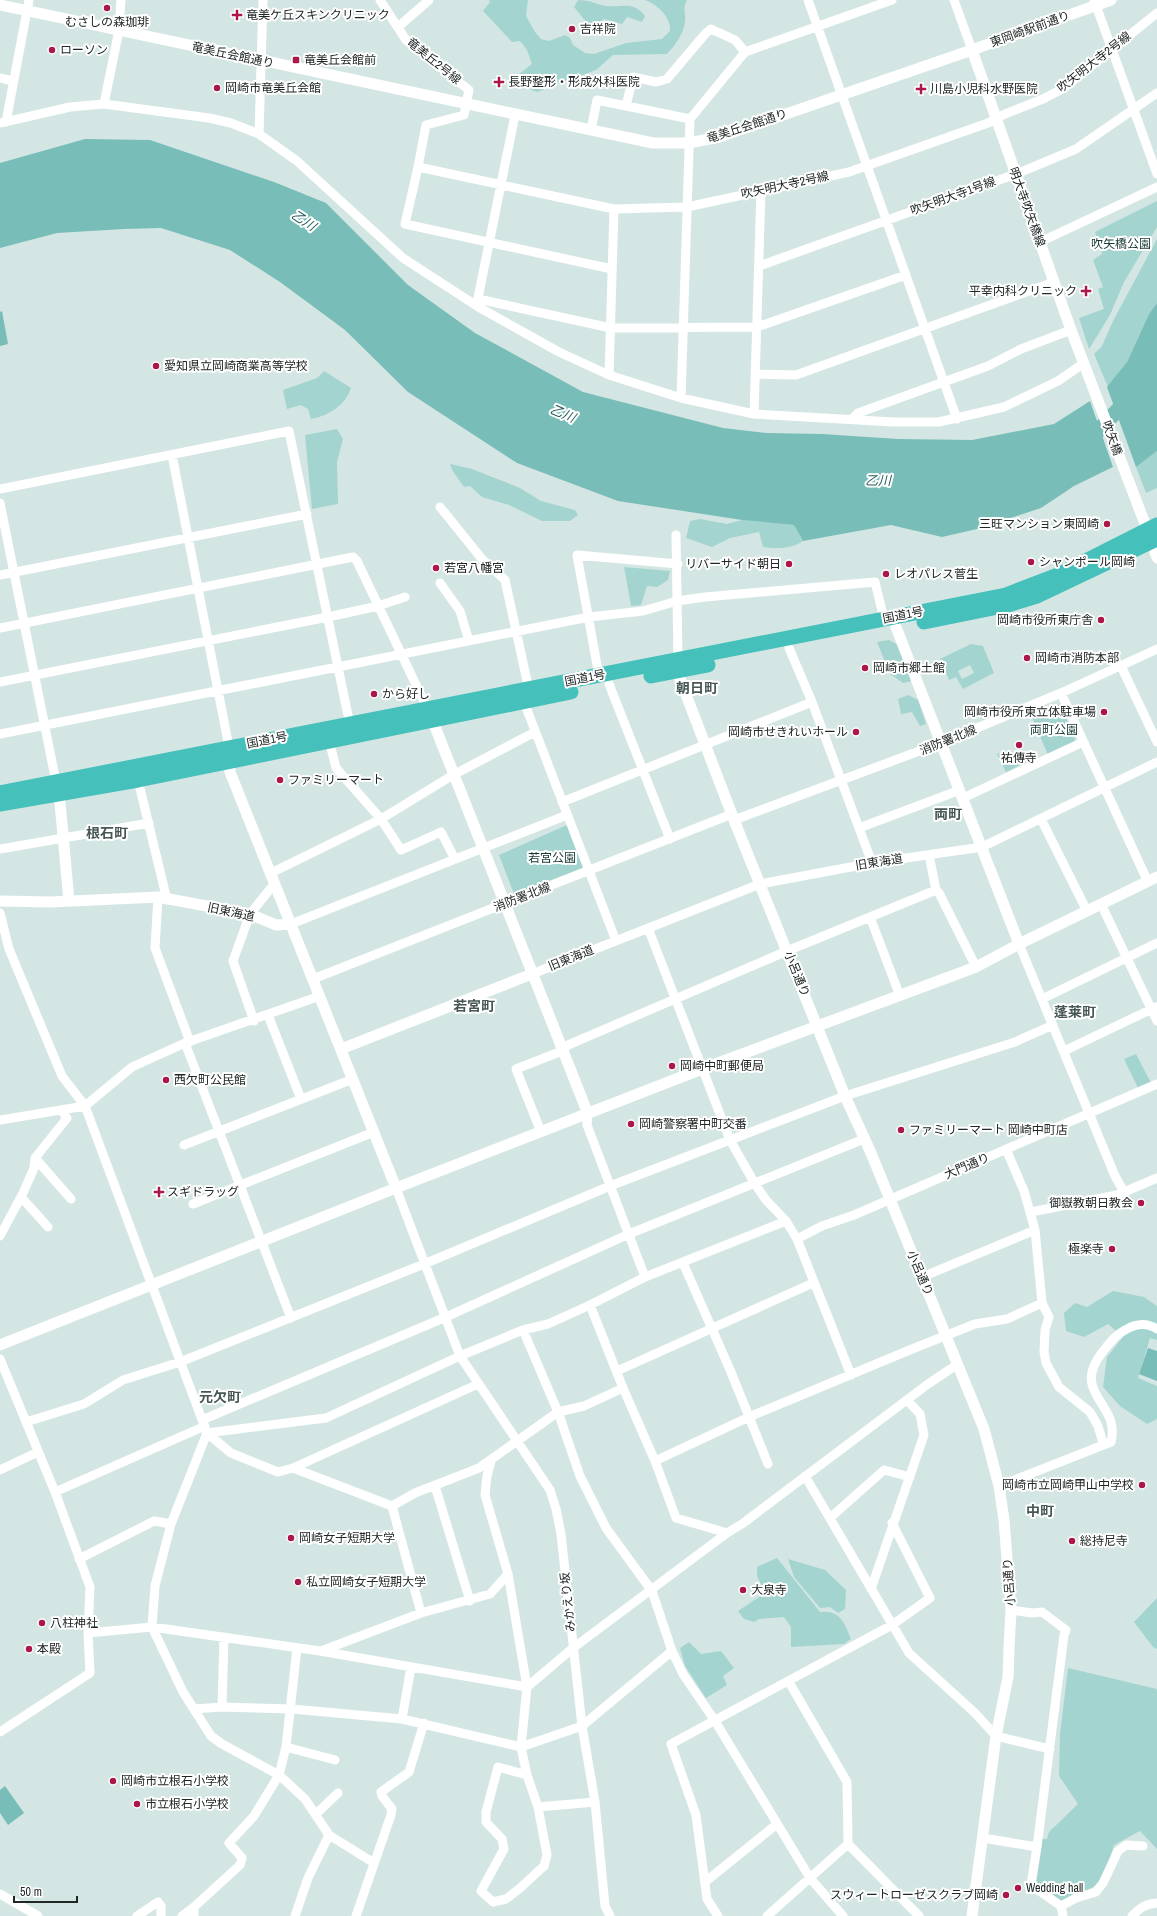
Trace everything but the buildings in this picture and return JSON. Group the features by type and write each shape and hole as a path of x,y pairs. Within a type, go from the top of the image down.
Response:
{"highway":[{"name":"国道1号","path":"0,804 57,787 229,754 329,740 430,715 678,665 890,623 1008,605 1038,596 1155,535"},
{"name":"国道1号","path":"678,665 789,648 890,623"},
{"name":"国道1号","path":"0,793 138,780 229,754 350,725 430,715"}],"street":[{"path":"104,104 119,30 121,0"},
{"path":"259,134 263,0"},
{"name":"竜美丘2号線","path":"380,0 406,40 469,90 466,103"},
{"path":"398,26 429,0"},
{"path":"808,0 957,419"},
{"path":"682,398 686,207 690,119 737,60 746,52 892,0"},
{"path":"954,0 972,50"},
{"name":"東岡崎駅前通り","path":"972,50 1095,3 1110,0"},
{"path":"1095,3 1157,174"},
{"name":"竜美丘会館通り","path":"0,5 29,6 119,30 653,143 689,143 720,137 972,50"},
{"path":"29,6 14,81 3,123 70,107 104,104 209,118 231,123 259,134 297,161 398,254 530,336 609,375 682,398 754,414 854,418 922,423 957,419 1004,407 1058,381 1084,363"},
{"name":"吹矢明大寺2号線","path":"418,167 614,209 686,207 849,172 996,118 1043,99 1064,88 1157,12"},
{"path":"626,106 633,78 656,82 667,78 711,29 735,40 746,52"},
{"name":"明大寺吹矢橋線","path":"972,50 1084,363"},
{"path":"0,78 14,81"},
{"name":"吹矢明大寺1号線","path":"759,266 1016,174 1076,149 1157,93"},
{"path":"591,130 597,100 690,119"},
{"path":"466,103 464,115 426,125 405,224 612,269"},
{"path":"477,302 515,115"},
{"path":"1040,242 1157,187"},
{"path":"754,414 761,190"},
{"path":"609,375 614,209"},
{"path":"477,302 610,328 757,327 906,275"},
{"path":"756,374 796,375 1054,282"},
{"path":"854,418 858,413 988,366 1021,349 1071,330"},
{"name":"吹矢橋","path":"1084,363 1140,513 1155,535"},
{"path":"0,488 289,431 350,725"},
{"path":"172,455 218,692 229,754 230,772 396,1188"},
{"path":"0,503 57,787 64,837 69,901"},
{"path":"440,507 482,559 506,580 517,632 526,696 535,732 616,941"},
{"path":"0,575 307,514"},
{"path":"676,535 678,564 678,665"},
{"path":"1155,535 1154,553 1157,559"},
{"path":"670,839 604,680 589,617 577,555 678,564"},
{"path":"0,628 197,587 318,565 352,557 357,560 430,715 588,1114 587,1125 645,1277"},
{"path":"0,734 218,692 589,617 643,611 677,601 875,582 890,623 962,794 1019,944 1115,1176 1124,1192"},
{"path":"440,584 460,611 469,641"},
{"path":"0,682 328,617 378,606 405,597"},
{"path":"789,648 812,702 840,781 872,863"},
{"name":"消防署北線","path":"313,979 670,839 840,781 941,743 1060,693 1157,649"},
{"name":"小呂通り","path":"678,665 733,817 845,1096 890,1199 984,1429 999,1486 1004,1520 1011,1610 1008,1677 996,1736 972,1916"},
{"path":"1121,666 1157,742"},
{"path":"0,1345 152,1286 262,1240 702,1069 976,967 1019,944 1152,880 1104,788 1060,693"},
{"path":"562,802 812,702"},
{"path":"254,1021 233,961 250,914 273,878 382,819 453,775 535,732"},
{"path":"329,740 336,768 382,819 401,850 441,832 455,859"},
{"path":"859,828 962,794 1083,742"},
{"name":"旧東海道","path":"341,1049 760,884 872,863 982,847 1157,762"},
{"path":"138,780 162,898 155,948 218,1132 262,1240 291,1318"},
{"path":"291,924 567,815"},
{"path":"1041,819 1087,911"},
{"path":"0,849 148,824"},
{"path":"929,855 936,890 976,967"},
{"path":"541,1132 516,1069 562,1051 568,1045 787,951 936,890"},
{"name":"旧東海道","path":"0,901 69,901 162,898 250,914 276,925 291,924"},
{"path":"1101,904 1126,958 1154,1008 1157,1020"},
{"path":"0,913 9,949 62,1076 85,1106 205,1426 231,1453 278,1472 293,1468 478,1384"},
{"path":"870,917 900,996"},
{"path":"648,928 730,1140 755,1184 766,1200 786,1221 796,1239 851,1375"},
{"path":"1042,999 1157,943"},
{"path":"0,1120 85,1106 132,1067 187,1042 254,1021 320,996"},
{"path":"1064,1051 1154,1008"},
{"path":"268,1016 301,1099"},
{"path":"26,1422 84,1404 123,1380 180,1362 291,1318 610,1186 845,1096 1015,1042 1053,1025"},
{"path":"184,1145 353,1079"},
{"name":"大門通り","path":"796,1239 822,1226 854,1215 1157,1084"},
{"path":"0,1236 21,1197 34,1168 35,1158 67,1118 62,1111"},
{"path":"193,1204 374,1132"},
{"path":"55,1492 205,1426 629,1234 864,1139"},
{"path":"1006,1149 1031,1212 1035,1230 1042,1303 1049,1317 1044,1352 1046,1363 1059,1387 1090,1412 1098,1426 1103,1443"},
{"path":"35,1158 71,1199"},
{"path":"1031,1212 1124,1192 1157,1178"},
{"name":"みかえり坂","path":"396,1188 460,1356 550,1490 556,1509 582,1726 595,1802 605,1906 610,1916"},
{"path":"21,1197 48,1227"},
{"path":"205,1426 326,1418 460,1356 523,1330 548,1324 590,1305 645,1277 786,1221"},
{"path":"922,1277 1035,1230"},
{"path":"683,1262 768,1464"},
{"path":"617,1371 813,1283"},
{"path":"655,1462 748,1417 912,1349 975,1324 1007,1319 1042,1303"},
{"path":"590,1305 623,1388 655,1462 676,1518 727,1533"},
{"path":"999,1486 1103,1443 1111,1442 1112,1426 1110,1418 1090,1382 1091,1371 1096,1360 1118,1333 1135,1324 1151,1325 1157,1329"},
{"path":"523,1330 558,1412 580,1476 606,1528 652,1591 672,1651 683,1674 715,1721 810,1878 843,1916"},
{"path":"0,1359 55,1492 90,1587 88,1633 90,1673 0,1732"},
{"path":"527,1687 573,1648 652,1591 727,1533 742,1524 906,1400 958,1364"},
{"path":"392,1506 415,1492 435,1486 480,1468 558,1412 584,1406 623,1388"},
{"path":"871,1589 892,1523 910,1477 924,1434 920,1414 906,1400"},
{"path":"205,1426 171,1524 155,1586 152,1627 183,1692 211,1736 278,1776 305,1799 329,1834 374,1863"},
{"path":"0,1470 38,1452"},
{"path":"491,1461 487,1476 485,1495 508,1574 527,1687 521,1747 527,1775 538,1807 547,1856 544,1866 506,1899 493,1902 481,1891 504,1849 502,1839 486,1822 498,1768 527,1775"},
{"path":"293,1468 392,1506"},
{"path":"830,1518 884,1470 910,1477"},
{"path":"805,1476 909,1653 975,1713 996,1736 1050,1749"},
{"path":"435,1486 470,1601"},
{"path":"392,1506 421,1613"},
{"path":"79,1559 154,1521 171,1524"},
{"path":"718,1916 707,1899 696,1814 670,1744 789,1682 892,1625 930,1598 892,1523"},
{"path":"320,1651 421,1613 470,1601 490,1594 508,1574"},
{"path":"1011,1610 1032,1613 1042,1612 1066,1630 1064,1635 1031,1885 1060,1906 1063,1916"},
{"path":"88,1633 152,1627 320,1651 527,1687"},
{"path":"222,1707 224,1637"},
{"path":"182,1916 194,1912 240,1865 242,1858 229,1843 254,1816 278,1776 286,1747 292,1709 297,1648"},
{"path":"194,1709 222,1707 292,1709 402,1719 521,1747 582,1726 672,1651"},
{"path":"402,1719 412,1667"},
{"path":"789,1682 847,1782 848,1844 919,1916"},
{"path":"356,1916 392,1809 382,1796 381,1792 409,1772 424,1723"},
{"path":"286,1747 335,1760"},
{"path":"316,1814 338,1793"},
{"path":"538,1807 595,1802"},
{"path":"705,1882 777,1824"},
{"path":"295,1916 308,1878 329,1834"},
{"path":"983,1838 1037,1846"},
{"path":"770,1915 848,1844"},
{"path":"1060,1906 1076,1898 1096,1892 1118,1851 1126,1845 1144,1846"},
{"path":"0,1894 38,1916"},
{"path":"137,1916 158,1902 161,1906 161,1916"},
{"path":"1132,1916 1140,1907 1157,1903"}],"green space":[{"path":"489,0 528,0 526,16 535,32 541,39 549,41 565,35 570,38 573,45 585,53 594,54 626,43 662,39 670,31 670,26 666,16 659,8 645,0 687,0 684,8 685,21 683,30 676,43 667,54 613,55 596,70 537,92 525,86 519,74 532,64 527,50 520,41 512,42 483,11 490,2"},
{"path":"578,0 589,1 606,6 632,6 645,16 642,22 627,17 622,24 604,19 599,23 597,32 590,29 588,24 574,7"},
{"name":"吹矢橋公園","path":"1157,201 1157,227 1124,282 1110,315 1089,349 1079,318 1104,309 1098,289 1103,287 1093,260 1102,254 1095,232"},
{"path":"1157,239 1157,303 1149,314 1127,362 1108,387 1094,354 1102,346 1113,321"},
{"path":"324,371 351,388 345,400 330,413 311,419 308,409 301,405 287,409 283,390 317,378"},
{"path":"337,429 343,439 337,462 338,504 312,509 305,435"},
{"path":"1157,451 1157,488 1146,493 1136,467"},
{"path":"450,464 472,469 520,488 541,501 575,510 578,515 570,521 542,521 509,505 482,497 470,486 464,487 452,470"},
{"path":"700,519 727,524 742,520 794,525 803,541 794,546 784,548 763,547 759,532 730,538 712,547 686,538 690,521"},
{"path":"624,567 670,571 668,580 657,587 647,586 641,605 631,606"},
{"path":"889,640 898,645 912,681 903,683 890,674 877,642"},
{"path":"971,644 983,646 994,673 963,689 956,677 949,680 940,659","holes":["970,665 974,673 962,679 958,671"]},
{"path":"908,695 918,700 926,724 920,726 912,712 901,714 898,699"},
{"name":"両町公園","path":"1060,704 1076,742 1048,755 1031,715"},
{"path":"1006,750 1011,751 1020,765 1006,772 997,754"},
{"name":"若宮公園","path":"567,825 585,869 516,899 499,855"},
{"path":"1136,1054 1151,1083 1138,1088 1124,1059"},
{"path":"1113,1291 1144,1297 1157,1306 1157,1340 1150,1338 1138,1378 1157,1386 1157,1419 1147,1424 1120,1406 1103,1387 1107,1357 1123,1337 1108,1324 1084,1337 1066,1331 1064,1313 1075,1303 1087,1307"},
{"path":"777,1558 820,1612 832,1613 840,1618 851,1639 844,1644 791,1647 791,1627 784,1617 759,1619 754,1622 744,1619 738,1611 765,1593 757,1576 757,1567"},
{"path":"788,1559 825,1570 846,1590 845,1609 838,1613 830,1607 820,1608 794,1577"},
{"path":"1157,1598 1157,1649 1153,1647 1134,1622"},
{"path":"689,1642 701,1654 721,1651 734,1668 723,1676 727,1685 706,1698 685,1666 680,1648"},
{"path":"1068,1668 1157,1689 1157,1849 1140,1831 1114,1845 1109,1862 1101,1879 1093,1887 1061,1901 1034,1882 1042,1839 1047,1839 1049,1832 1078,1804 1059,1776 1060,1734"}],"water":[{"path":"85,139 150,140 274,182 326,203 408,285 475,333 583,392 723,428 767,433 822,434 898,439 972,440 1054,424 1090,401 1113,467 1074,486 1041,508 977,529 942,537 891,525 803,541 794,525 742,520 618,501 517,463 408,392 345,330 280,282 230,250 161,228 57,233 0,248 0,163"},
{"path":"1157,303 1157,451 1136,467 1107,387 1127,362 1149,314"},
{"path":"2,311 8,344 0,346 0,312"},
{"path":"1148,1348 1157,1351 1157,1381 1139,1374"},
{"path":"5,1786 24,1813 8,1825 0,1813 0,1790"}],"waterway":[{"name":"乙川","path":"1084,440 1095,434 1130,397"}],"place":[{"name":"むさしの森珈琲","path":"107,8"},
{"name":"竜美ケ丘スキンクリニック","path":"237,15"},
{"name":"吉祥院","path":"572,29"},
{"name":"ローソン","path":"52,50"},
{"name":"竜美丘会館前","path":"296,60"},
{"name":"長野整形・形成外科医院","path":"499,82"},
{"name":"岡崎市竜美丘会館","path":"217,88"},
{"name":"川島小児科水野医院","path":"921,89"},
{"name":"平幸内科クリニック","path":"1086,291"},
{"name":"愛知県立岡崎商業高等学校","path":"156,366"},
{"name":"三旺マンション東岡崎","path":"1107,524"},
{"name":"シャンポール岡崎","path":"1031,562"},
{"name":"リバーサイド朝日","path":"789,564"},
{"name":"若宮八幡宮","path":"436,568"},
{"name":"レオパレス菅生","path":"886,574"},
{"name":"岡崎市役所東庁舎","path":"1101,620"},
{"name":"岡崎市消防本部","path":"1027,658"},
{"name":"岡崎市郷土館","path":"865,668"},
{"name":"から好し","path":"374,694"},
{"name":"岡崎市役所東立体駐車場","path":"1104,712"},
{"name":"岡崎市せきれいホール","path":"856,732"},
{"name":"祐傳寺","path":"1019,745"},
{"name":"ファミリーマート","path":"280,780"},
{"name":"岡崎中町郵便局","path":"672,1066"},
{"name":"西欠町公民館","path":"166,1080"},
{"name":"岡崎警察署中町交番","path":"631,1124"},
{"name":"ファミリーマート 岡崎中町店","path":"901,1130"},
{"name":"スギドラッグ","path":"159,1192"},
{"name":"御嶽教朝日教会","path":"1141,1203"},
{"name":"極楽寺","path":"1112,1249"},
{"name":"岡崎市立岡崎甲山中学校","path":"1142,1485"},
{"name":"岡崎女子短期大学","path":"291,1538"},
{"name":"総持尼寺","path":"1072,1541"},
{"name":"私立岡崎女子短期大学","path":"298,1582"},
{"name":"大泉寺","path":"743,1590"},
{"name":"八柱神社","path":"42,1623"},
{"name":"本殿","path":"29,1649"},
{"name":"岡崎市立根石小学校","path":"113,1781"},
{"name":"市立根石小学校","path":"137,1804"},
{"name":"Wedding hall","path":"1018,1888"},
{"name":"スウィートローゼスクラブ岡崎","path":"1006,1895"}],"district":[{"name":"朝日町","path":"697,688"},
{"name":"両町","path":"948,814"},
{"name":"根石町","path":"107,833"},
{"name":"若宮町","path":"474,1006"},
{"name":"蓬莱町","path":"1075,1012"},
{"name":"元欠町","path":"220,1397"},
{"name":"中町","path":"1040,1511"}]}
